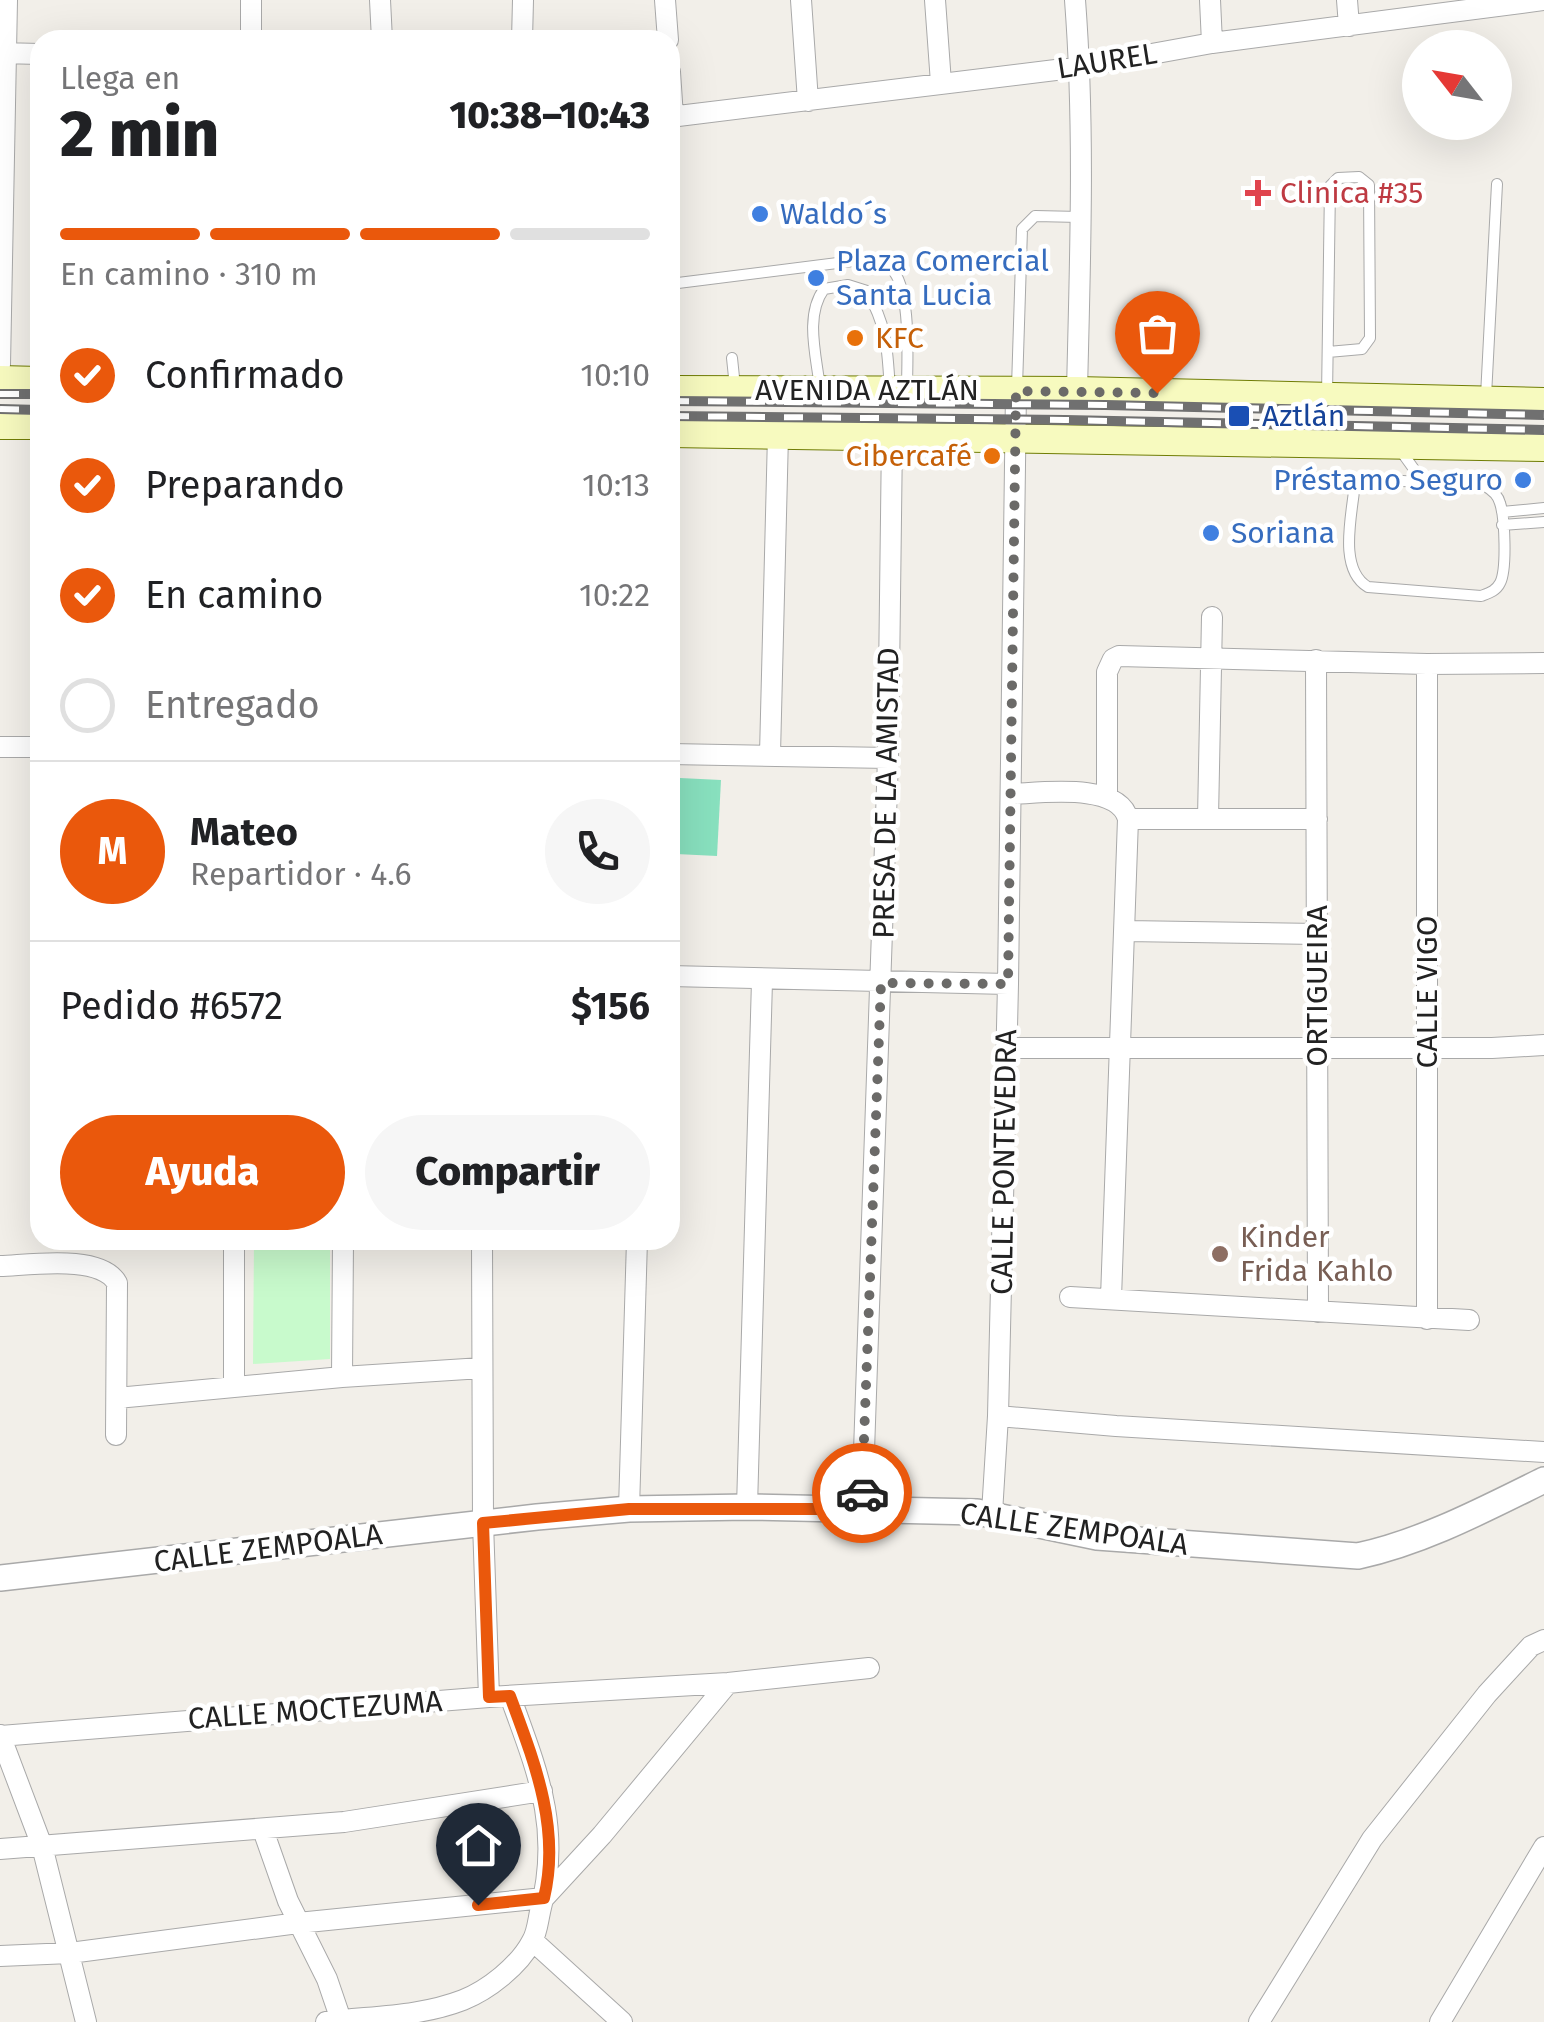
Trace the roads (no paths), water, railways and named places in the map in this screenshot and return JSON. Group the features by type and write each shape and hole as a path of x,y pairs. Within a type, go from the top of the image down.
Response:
{"main road":[{"path":"0,380 30,381"},
{"name":"AVENIDA AZTLÁN","path":"680,390 1077,391 1544,402"},
{"path":"0,425 30,425"},
{"name":"AVENIDA AZTLÁN","path":"680,433 1544,447"}],"street":[{"path":"0,365 7,0"},
{"path":"250,0 251,30"},
{"path":"380,0 382,30"},
{"path":"522,30 524,0"},
{"path":"665,0 667,30"},
{"path":"800,0 808,101"},
{"path":"935,0 941,82"},
{"path":"1075,0 1080,67 1081,217 1077,391"},
{"path":"1210,0 1212,44"},
{"path":"1348,0 1349,26"},
{"name":"LAUREL","path":"680,116 1080,67 1212,44 1544,0"},
{"path":"4,53 30,54"},
{"name":"CALLE PONTEVEDRA","path":"992,1513 998,1416 1008,984 1016,391"},
{"path":"770,754 778,434"},
{"name":"PRESA DE LA AMISTAD","path":"862,1509 888,758 892,437"},
{"path":"1208,818 1212,617"},
{"path":"1107,796 1107,672 1113,659 1136,654 1426,664 1544,663"},
{"name":"ORTIGUEIRA","path":"1316,660 1318,1312"},
{"name":"CALLE VIGO","path":"1426,664 1426,1319"},
{"path":"0,747 30,747"},
{"path":"680,754 888,758"},
{"path":"1011,794 1107,796 1123,806 1128,819 1112,1298"},
{"path":"1128,819 1317,818"},
{"path":"1126,931 1318,934"},
{"path":"680,976 1008,984"},
{"path":"747,1507 762,980"},
{"path":"1006,1048 1544,1045"},
{"path":"234,1250 234,1387"},
{"path":"342,1377 343,1250"},
{"path":"263,1830 298,1923 326,1979 334,2021 428,2010 464,2000 514,1964 533,1941 551,1858 542,1791 499,1696 483,1523 482,1250"},
{"path":"629,1509 638,1250"},
{"path":"0,1266 91,1266 110,1273 118,1283 116,1434"},
{"path":"1070,1297 1469,1320"},
{"path":"117,1398 482,1368"},
{"path":"998,1416 1544,1452"},
{"name":"CALLE ZEMPOALA","path":"0,1578 629,1509 747,1507 992,1513 1097,1538 1358,1556 1400,1544 1544,1480"},
{"path":"1259,2022 1359,1858 1390,1815 1487,1694 1531,1646 1544,1640"},
{"name":"CALLE MOCTEZUMA","path":"0,1735 728,1682 870,1668"},
{"path":"0,1956 70,1952 298,1923 544,1898 602,1835 728,1682"},
{"path":"0,1735 42,1846 86,2022"},
{"path":"0,1849 361,1820 542,1791"},
{"path":"1440,2022 1544,1846"},
{"path":"533,1941 621,2022"}],"lane":[{"path":"1327,396 1330,186 1338,178 1359,176 1369,185 1370,338 1362,349 1328,352"},
{"path":"1485,402 1497,184"},
{"path":"1016,391 1022,229 1035,216 1081,217"},
{"path":"680,283 869,259 881,261 891,268 903,292 898,391"},
{"path":"820,390 815,301 824,289 848,285 867,291 882,322 898,391"},
{"path":"732,358 735,389"},
{"path":"1398,446 1424,483"},
{"path":"1370,479 1424,483 1484,486 1495,494 1502,512 1502,580 1491,592 1481,596 1368,587 1353,574 1351,515 1358,485 1370,479"},
{"path":"1502,512 1544,508"},
{"path":"1502,525 1544,522"}],"railway":[{"path":"0,394 30,394"},
{"path":"680,401 1544,415"},
{"path":"0,409 30,410"},
{"path":"680,416 1544,430"}],"place":[{"name":"Clinica #35","path":"1258,193"},
{"name":"Waldo´s","path":"760,214"},
{"name":"Plaza Comercial Santa Lucia","path":"816,278"},
{"name":"KFC","path":"855,338"},
{"name":"Aztlán","path":"1239,416"},
{"name":"Cibercafé","path":"992,456"},
{"name":"Préstamo Seguro","path":"1523,480"},
{"name":"Soriana","path":"1211,533"},
{"name":"Kinder Frida Kahlo","path":"1220,1254"}]}
